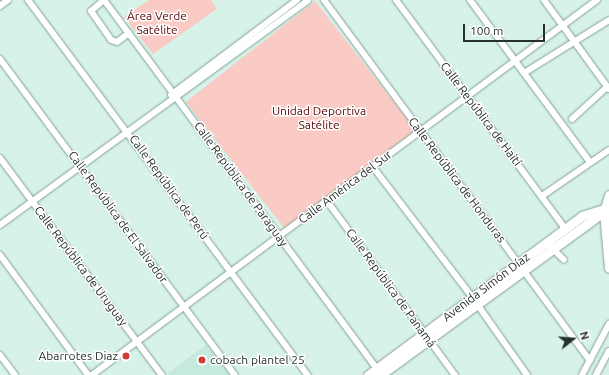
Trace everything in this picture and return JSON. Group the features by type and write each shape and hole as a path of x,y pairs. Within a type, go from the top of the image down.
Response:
{"main road":[{"path":"609,195 607,210 609,268"},
{"name":"Avenida Simón Díaz","path":"520,266 607,210"},
{"name":"Avenida Simón Díaz","path":"368,375 380,373 520,266 565,228 607,210"}],"street":[{"path":"0,6 8,0"},
{"name":"Calle República de Perú","path":"28,0 127,130 308,375"},
{"path":"104,0 91,10 111,40 117,42 129,33"},
{"name":"Calle República de Paraguay","path":"104,0 173,91 380,373"},
{"path":"169,100 173,91 297,0"},
{"path":"0,225 169,100 178,98 308,0"},
{"name":"Calle República de Honduras","path":"324,0 590,360"},
{"name":"Calle República de Haití","path":"396,0 565,228"},
{"path":"470,0 590,162"},
{"path":"544,0 608,88 572,119"},
{"name":"Calle América del Sur","path":"92,375 598,0"},
{"path":"524,73 609,20"},
{"name":"Calle República de El Salvador","path":"0,59 235,375"},
{"path":"542,196 609,150"},
{"name":"Calle República de Uruguay","path":"0,158 162,375"},
{"path":"373,167 475,301 527,375"},
{"name":"Calle República de Panamá","path":"327,201 455,375"},
{"path":"551,247 564,260"},
{"path":"0,255 88,375"},
{"path":"582,375 609,324"},
{"path":"596,375 609,352"},
{"path":"0,355 15,375"}],"shaded area":[{"name":"cobach plantel 25","path":"206,345 229,375 169,375 168,373"}],"green space":[{"name":"Área Verde Satélite","path":"149,0 211,0 217,9 153,54 124,17"},
{"name":"Unidad Deportiva Satélite","path":"315,1 415,129 286,230 186,102"}],"place":[{"name":"Abarrotes Diaz","path":"126,356"},
{"name":"cobach plantel 25","path":"202,360"}]}
